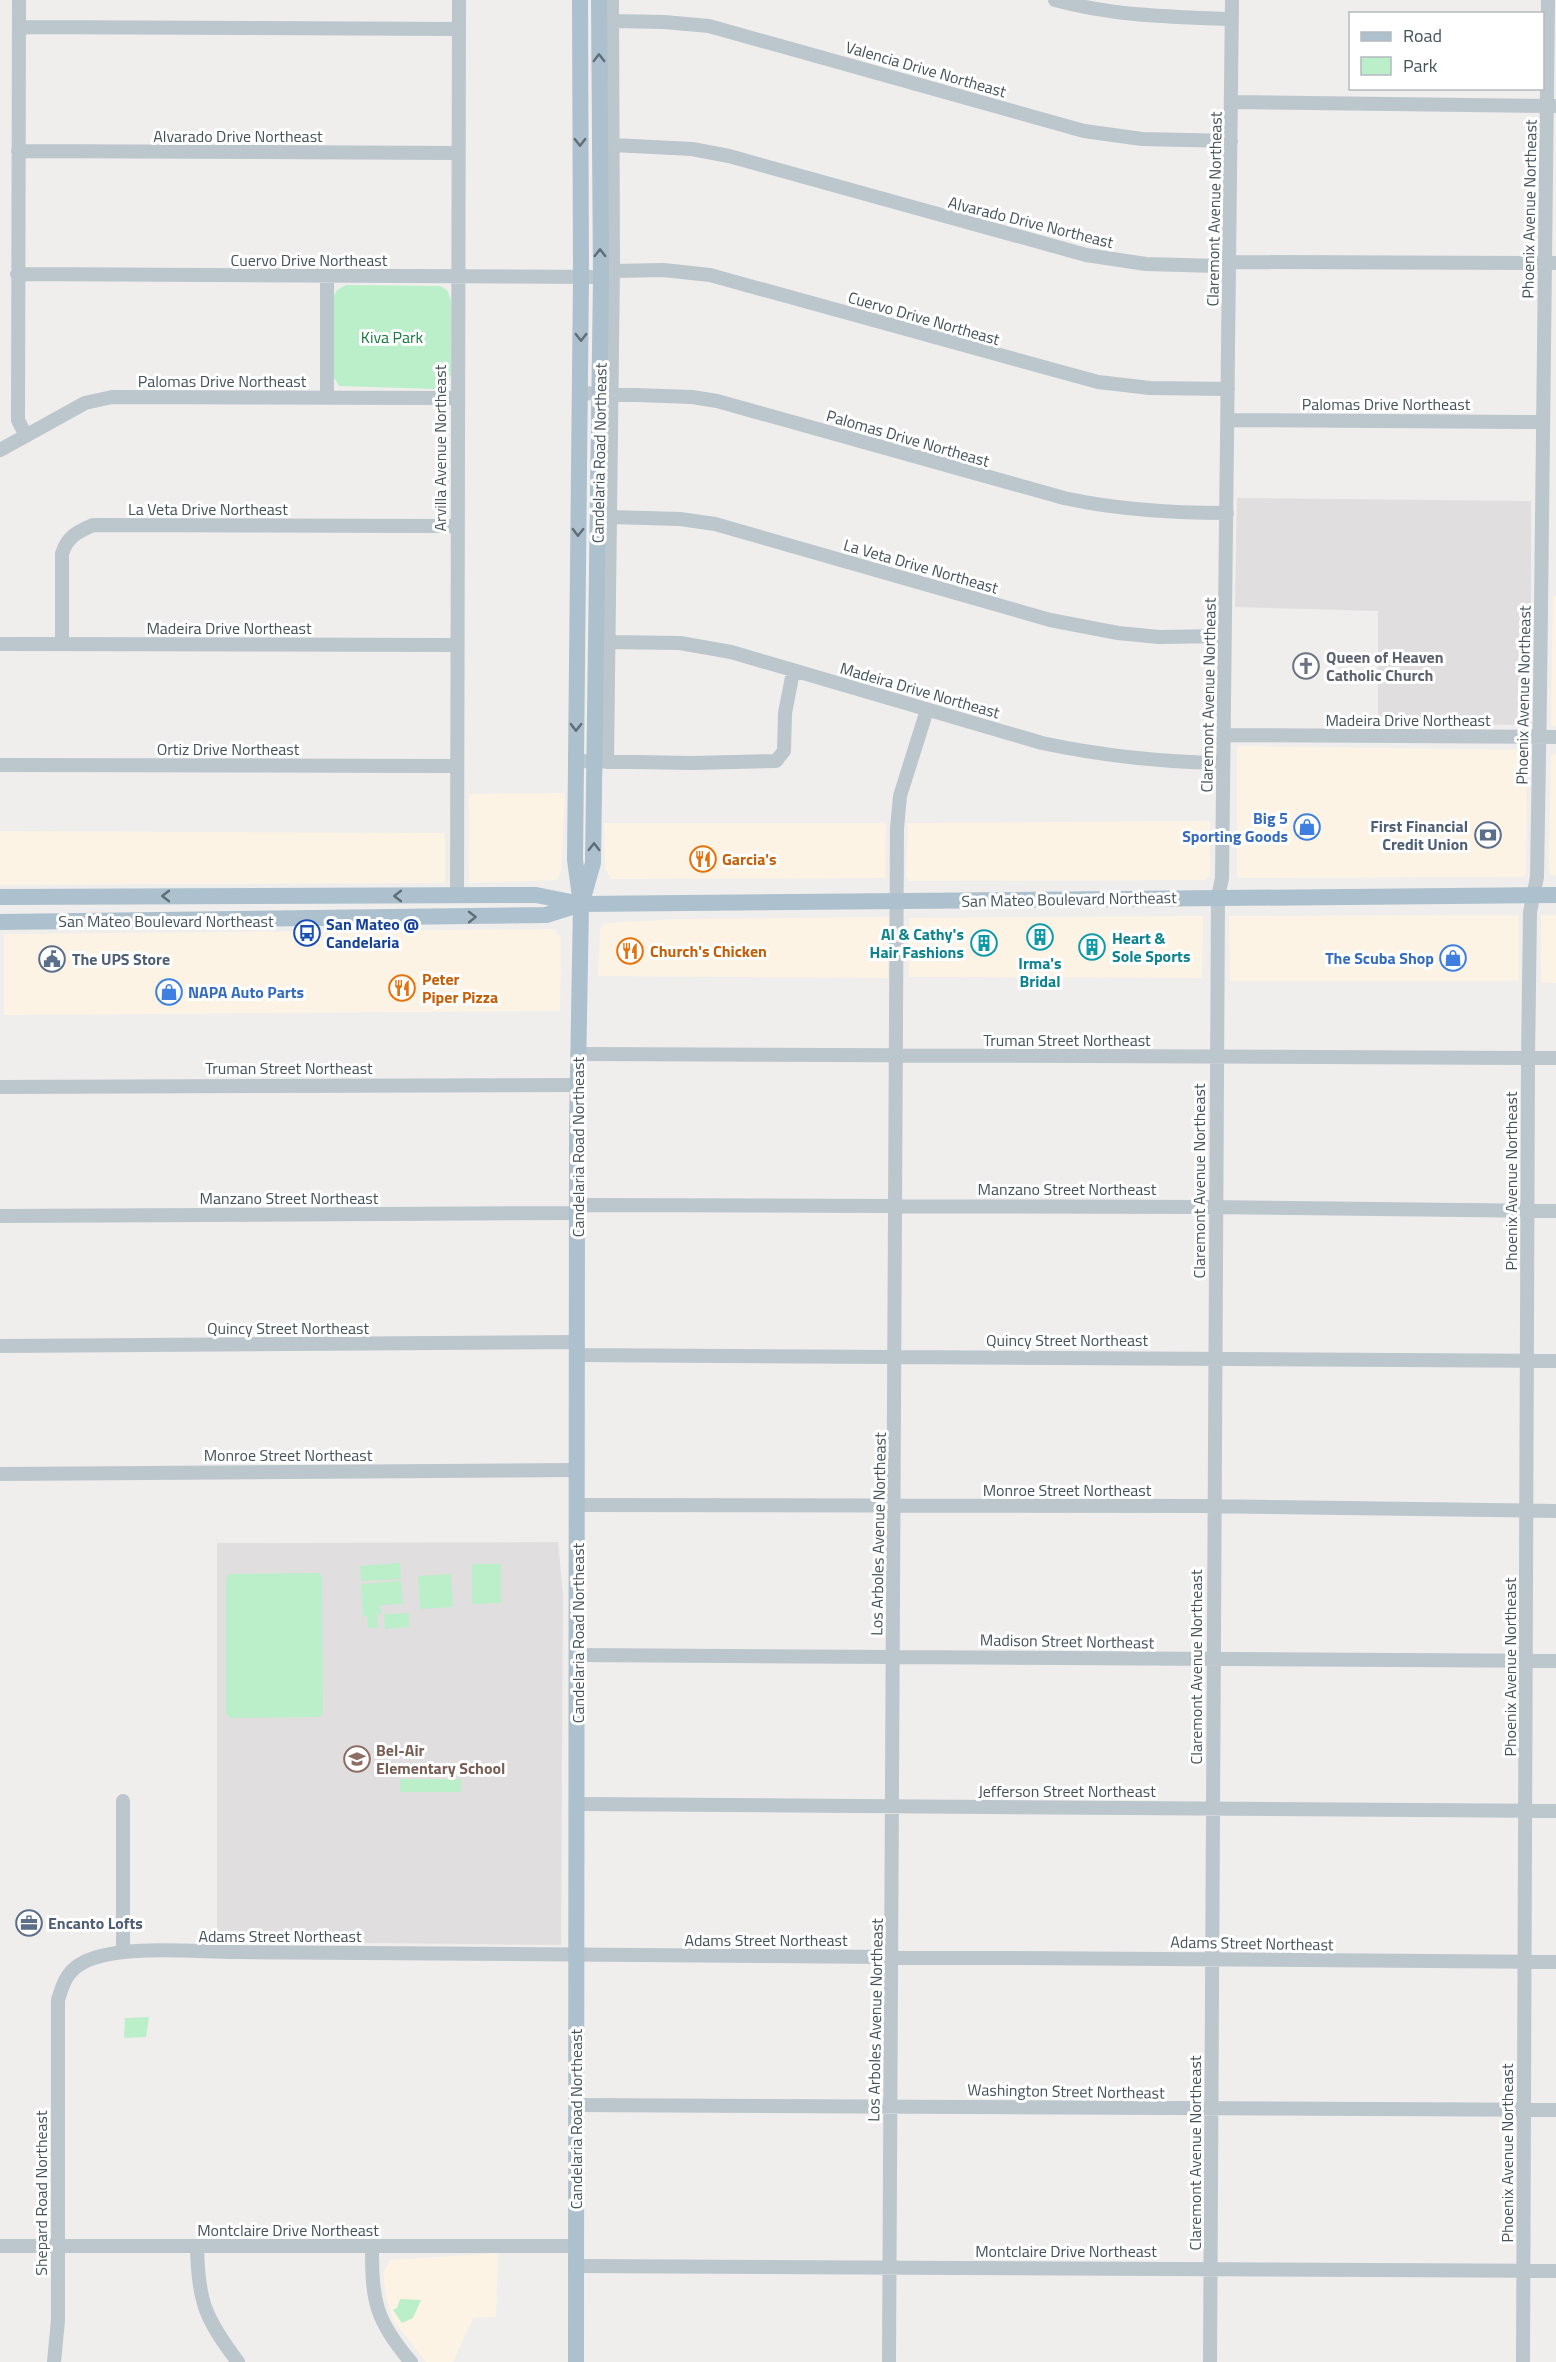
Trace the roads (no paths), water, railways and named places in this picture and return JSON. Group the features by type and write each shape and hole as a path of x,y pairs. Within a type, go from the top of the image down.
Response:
{"main road":[{"name":"Candelaria Road Northeast","path":"576,2362 578,1054 581,904 575,860 581,277 580,0"},
{"name":"Candelaria Road Northeast","path":"581,904 593,863 601,762 607,274 599,0"},
{"name":"San Mateo Boulevard Northeast","path":"0,897 536,896 581,904 1556,895"},
{"path":"339,920 378,909 441,908 453,903 457,896"},
{"name":"San Mateo Boulevard Northeast","path":"0,922 339,920 546,915 581,904"}],"street":[{"path":"18,0 18,420 26,436"},
{"name":"Arvilla Avenue Northeast","path":"457,896 459,0"},
{"path":"607,274 613,145 612,0"},
{"path":"1055,0 1112,12 1161,17 1232,19"},
{"name":"Claremont Avenue Northeast","path":"1210,2362 1214,1207 1218,897 1222,878 1232,0"},
{"name":"Phoenix Avenue Northeast","path":"1523,2362 1528,1058 1530,912 1537,877 1543,422 1550,263 1552,106 1548,0"},
{"name":"Valencia Drive Northeast","path":"612,21 709,26 1084,131 1142,140 1231,141"},
{"path":"19,27 459,29"},
{"path":"1232,102 1552,106"},
{"name":"Alvarado Drive Northeast","path":"613,145 711,152 1027,240 1112,260 1218,266 1230,262 1550,263"},
{"name":"Alvarado Drive Northeast","path":"18,151 458,153"},
{"name":"Cuervo Drive Northeast","path":"17,274 327,278 581,277 663,270 710,275 1089,380 1150,387 1228,389"},
{"path":"327,278 327,397"},
{"name":"Palomas Drive Northeast","path":"580,393 717,400 1014,485 1089,503 1176,514 1227,513"},
{"path":"601,762 609,642 610,517 606,393"},
{"name":"Palomas Drive Northeast","path":"0,450 48,421 85,403 112,397 457,398"},
{"name":"Palomas Drive Northeast","path":"1228,420 1543,422"},
{"name":"La Veta Drive Northeast","path":"610,517 680,519 715,524 1078,626 1159,637 1225,636"},
{"name":"La Veta Drive Northeast","path":"62,644 62,554 66,542 76,532 93,525 457,526"},
{"name":"Madeira Drive Northeast","path":"609,642 695,645 731,652 927,710 1085,752 1123,758 1223,763"},
{"name":"Madeira Drive Northeast","path":"0,644 457,645"},
{"path":"576,761 776,761 784,751 785,713 793,672"},
{"name":"Los Arboles Avenue Northeast","path":"889,2362 896,1356 897,812 927,710"},
{"name":"Madeira Drive Northeast","path":"1224,735 1556,737"},
{"name":"Ortiz Drive Northeast","path":"0,765 457,766"},
{"name":"Truman Street Northeast","path":"578,1054 1556,1058"},
{"name":"Truman Street Northeast","path":"0,1087 578,1085"},
{"name":"Manzano Street Northeast","path":"0,1216 896,1205 1556,1211"},
{"name":"Quincy Street Northeast","path":"0,1346 577,1349 896,1356 1556,1361"},
{"name":"Monroe Street Northeast","path":"0,1474 577,1470"},
{"name":"Monroe Street Northeast","path":"578,1505 1214,1506 1556,1511"},
{"name":"Madison Street Northeast","path":"578,1655 1556,1660"},
{"path":"123,1801 123,1952"},
{"name":"Jefferson Street Northeast","path":"578,1804 1556,1811"},
{"name":"Adams Street Northeast","path":"57,2023 58,2000 69,1973 91,1959 106,1953 123,1952 1556,1962"},
{"name":"Shepard Road Northeast","path":"54,2362 58,2320 57,2023"},
{"name":"Washington Street Northeast","path":"576,2105 1556,2110"},
{"name":"Montclaire Drive Northeast","path":"0,2246 576,2246"},
{"path":"197,2246 198,2283 203,2307 213,2329 238,2362"},
{"path":"372,2247 376,2310 392,2339 411,2362"},
{"name":"Montclaire Drive Northeast","path":"576,2266 1556,2271"}],"place":[{"name":"Queen of Heaven Catholic Church","path":"1306,666"},
{"name":"Big 5 Sporting Goods","path":"1307,827"},
{"name":"First Financial Credit Union","path":"1488,835"},
{"name":"Garcia's","path":"703,859"},
{"name":"San Mateo @ Candelaria","path":"307,933"},
{"name":"Irma's Bridal","path":"1040,937"},
{"name":"Al & Cathy's Hair Fashions","path":"984,943"},
{"name":"Heart & Sole Sports","path":"1092,947"},
{"name":"Church's Chicken","path":"630,951"},
{"name":"The Scuba Shop","path":"1453,958"},
{"name":"The UPS Store","path":"52,959"},
{"name":"Peter Piper Pizza","path":"402,988"},
{"name":"NAPA Auto Parts","path":"169,992"},
{"name":"Bel-Air Elementary School","path":"357,1759"},
{"name":"Encanto Lofts","path":"29,1923"}],"park label":[{"name":"Kiva Park","path":"392,337"}]}
